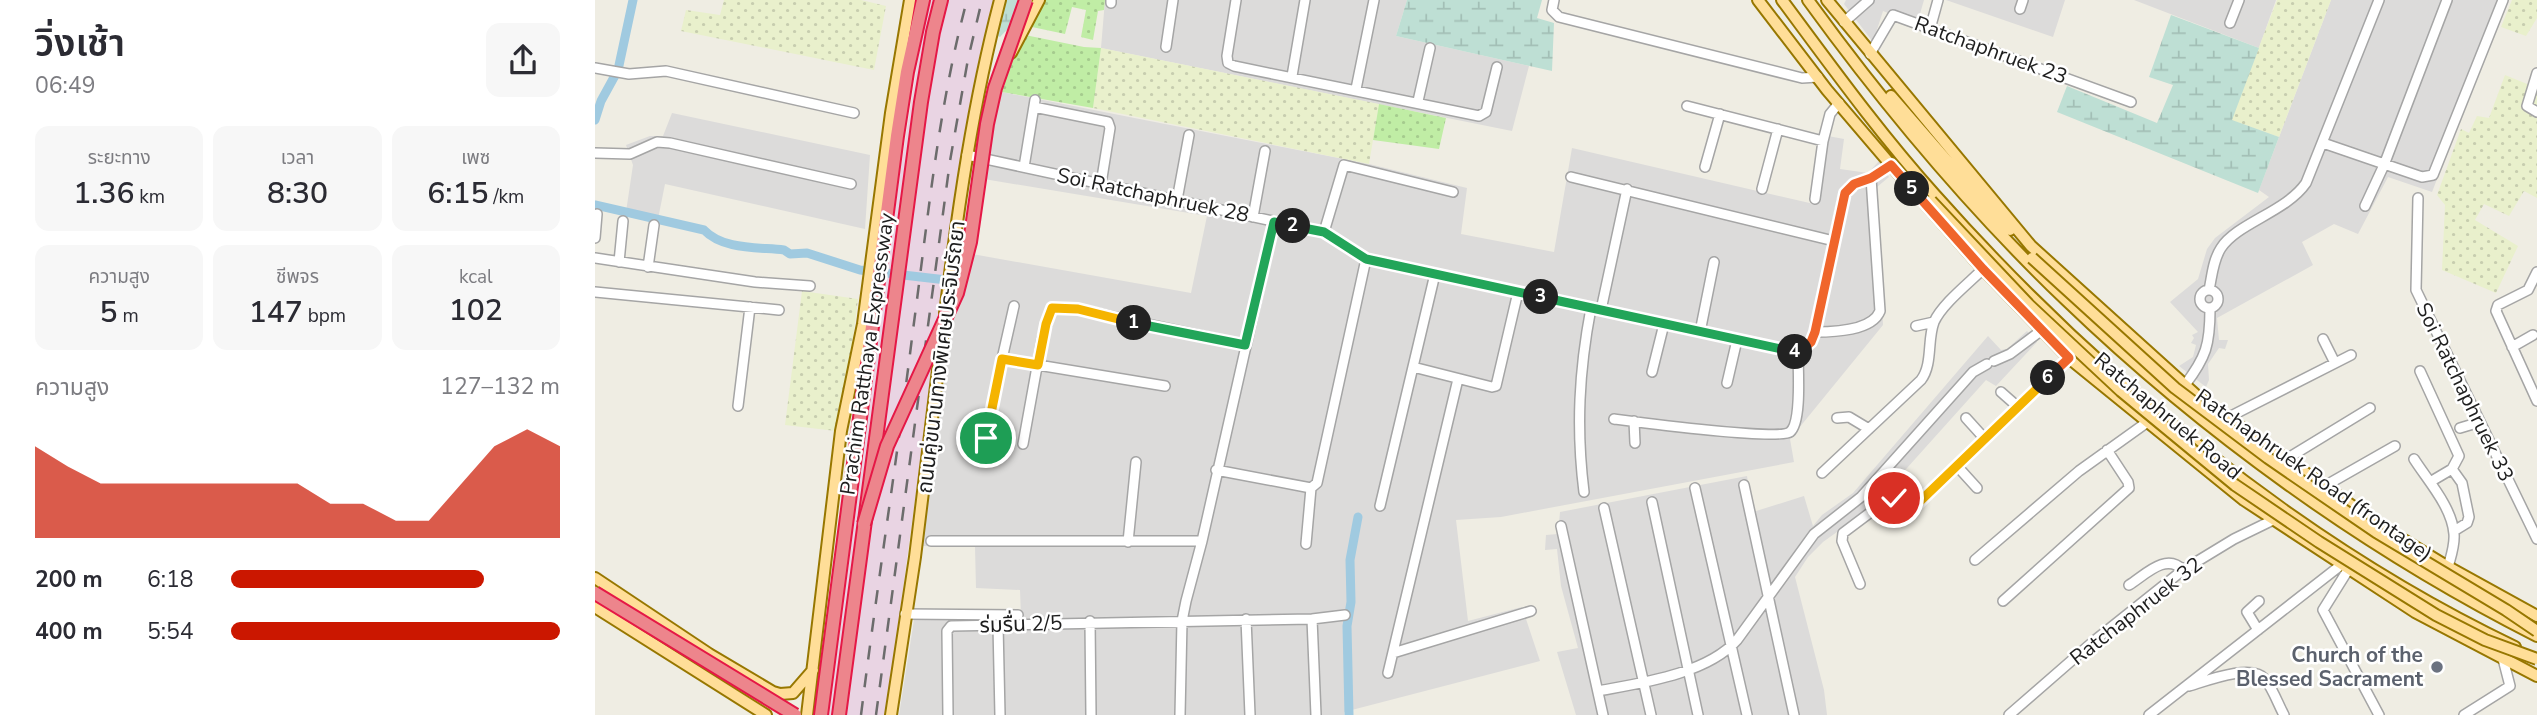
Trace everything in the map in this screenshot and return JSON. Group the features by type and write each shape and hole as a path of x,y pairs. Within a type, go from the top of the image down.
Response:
{"highway":[{"name":"Prachim Ratthaya Expressway","path":"821,715 897,136 907,72 923,0"},
{"name":"Prachim Ratthaya Expressway","path":"839,715 921,102 941,0"},
{"path":"864,524 887,446 957,293 969,242 989,112 1026,0"},
{"path":"595,593 795,715"}],"main road":[{"path":"807,715 841,431 873,257 891,113 910,0"},
{"name":"ถนนคู่ขนานทางพิเศษประจิมรัถยา","path":"891,715 915,557 967,155 982,69 1000,0"},
{"path":"974,115 988,95 1039,0"},
{"path":"1758,0 1842,107 1894,163 1983,269 2069,358 2146,423 2273,520 2415,612 2537,676"},
{"name":"Ratchaphruek Road","path":"1782,0 1933,198 2053,317 2182,434 2232,472 2376,570 2425,600 2537,658"},
{"name":"Ratchaphruek Road","path":"1808,0 1869,80 1985,217 2066,300 2174,397 2340,520 2443,584 2537,636"},
{"name":"Ratchaphruek Road (frontage)","path":"1827,0 1837,5 1844,22 2035,256 2197,396 2285,460 2448,567 2537,616"},
{"path":"1869,80 1887,92 1990,211 2175,388 2268,458 2376,532 2537,631"},
{"path":"1894,163 1933,198 2039,315 2121,391 2235,485 2319,542 2436,615 2485,639 2537,658"},
{"path":"2197,396 2255,458"},
{"path":"2232,472 2302,539"},
{"path":"595,578 709,654 773,692 787,695 793,701 795,715"},
{"path":"595,607 767,715"},
{"path":"787,695 799,688 813,669"}],"street":[{"path":"1166,47 1173,0"},
{"path":"1236,0 1228,63 1479,116 1484,115 1497,66"},
{"path":"1292,76 1305,0"},
{"path":"1356,89 1374,0"},
{"path":"1554,0 1552,10 1559,17 1802,78 1818,77"},
{"path":"1844,22 1869,0"},
{"path":"1930,29 1938,0"},
{"path":"2230,23 2239,0"},
{"path":"2185,385 2206,352 2210,339 2210,309 2202,306 2200,299 2204,292 2209,290 2221,248 2231,238 2300,192 2306,183 2379,0"},
{"path":"2365,206 2384,165 2447,0"},
{"path":"2323,143 2426,178 2433,176 2503,0"},
{"name":"Ratchaphruek 23","path":"1870,54 1893,15 2131,102"},
{"path":"1418,101 1430,48"},
{"path":"595,68 626,74 666,71 854,113"},
{"path":"2537,74 2527,106 2537,111"},
{"path":"1024,167 1034,104 1108,122 1110,128 1101,184"},
{"path":"1687,106 1823,141"},
{"path":"1815,199 1823,141 1830,114 1842,107"},
{"path":"1705,167 1720,114"},
{"path":"1762,189 1778,129"},
{"path":"1177,200 1189,135"},
{"path":"595,153 630,155 657,142 670,143 851,184"},
{"path":"1253,217 1265,151"},
{"name":"Soi Ratchaphruek 28","path":"967,155 1324,232 1366,259 1798,353"},
{"path":"1614,418 1784,435 1791,431 1797,422 1798,353 1811,342 1815,332 1845,193 1854,184 1871,178 1894,163"},
{"path":"1324,232 1344,165 1453,192"},
{"path":"1571,177 1834,241"},
{"path":"1815,332 1831,332 1865,325 1878,317 1871,178"},
{"path":"1601,310 1627,189"},
{"name":"Soi Ratchaphruek 33","path":"2418,198 2416,290 2537,539"},
{"path":"595,237 597,214"},
{"path":"619,262 623,221"},
{"path":"1180,715 1182,621 1274,222"},
{"path":"648,267 655,225"},
{"path":"595,258 755,282 810,286"},
{"path":"1305,544 1311,488 1317,483 1366,259"},
{"path":"1700,332 1714,262"},
{"path":"1822,473 1926,374 1934,322 1950,301 1983,269"},
{"path":"2537,272 2528,290 2496,308 2496,314 2512,347 2534,385 2537,401"},
{"path":"1380,506 1435,274"},
{"path":"595,292 779,310"},
{"path":"1413,368 1496,386 1518,292"},
{"path":"986,438 1014,306"},
{"path":"738,406 750,307"},
{"path":"1023,444 1050,312 1056,307 1078,309 1245,345"},
{"path":"1584,492 1578,400 1591,308"},
{"path":"1916,326 1934,322"},
{"path":"1652,372 1664,324"},
{"path":"1598,691 1644,682 1688,669 1723,654 1768,599 1814,534 1861,497 1973,372 2010,354 2042,330"},
{"path":"2512,347 2533,335"},
{"path":"2323,339 2335,363"},
{"path":"1727,383 1737,340"},
{"path":"2227,418 2351,355"},
{"path":"1860,584 1842,541 1843,533 1875,509 1886,496 1894,498 1906,509 1913,508 2069,358"},
{"path":"1002,359 1165,386"},
{"path":"2420,371 2457,451 2457,462 2452,469 2430,482"},
{"path":"1388,673 1458,379"},
{"path":"2001,392 2018,407"},
{"path":"2285,460 2370,408"},
{"path":"1837,418 1849,417 1869,429"},
{"path":"1966,418 1985,439"},
{"path":"1634,421 1635,443"},
{"path":"2460,428 2480,422"},
{"path":"1975,560 2078,471 2146,423"},
{"path":"2323,487 2395,446"},
{"path":"2003,601 2129,488 2128,482 2107,450"},
{"path":"2414,460 2442,503 2454,531 2448,567"},
{"path":"1128,542 1136,462"},
{"path":"1957,466 1977,488"},
{"path":"2452,469 2462,483 2469,509 2467,523 2454,531"},
{"path":"1216,470 1311,488"},
{"path":"1744,485 1794,715"},
{"path":"1695,488 1747,715"},
{"path":"1652,502 1698,715"},
{"path":"1604,508 1651,715"},
{"name":"Ratchaphruek 32","path":"2009,715 2094,641 2183,570 2234,539 2273,520"},
{"path":"1561,526 1603,715"},
{"path":"931,541 1202,541"},
{"path":"2130,585 2159,565 2169,562 2183,570"},
{"path":"2149,715 2344,567"},
{"path":"2344,567 2323,610 2379,715"},
{"path":"2258,630 2247,612 2259,601"},
{"path":"1393,653 1531,611"},
{"path":"905,614 1018,615"},
{"name":"ร่มรื่น 2/5","path":"948,715 947,631 951,626 1090,621 1312,619 1345,614"},
{"path":"1246,619 1250,715"},
{"path":"1312,619 1316,715"},
{"path":"1090,621 1091,715"},
{"path":"998,625 1000,715"},
{"path":"2464,715 2510,686 2503,659"},
{"path":"2184,688 2230,674 2258,674 2265,679 2284,715"}],"shaded area":[{"path":"931,0 994,0 979,58 964,137 886,715 829,715 900,173 924,22"},
{"path":"1105,0 1407,0 1396,36 1529,66 1512,131 1101,48"},
{"path":"1846,0 1924,0 1917,24 1883,11 1873,42 1844,4"},
{"path":"1946,0 2065,0 2053,37"},
{"path":"2134,0 2276,0 2259,48"},
{"path":"2331,0 2507,0 2432,192 2388,177 2358,234 2334,224 2302,242 2313,265 2217,318 2219,340 2228,340 2225,349 2219,348 2208,364 2209,380 2206,387 2179,366 2193,357 2196,345 2191,343 2194,338 2192,335 2198,332 2170,302 2198,279 2207,249 2215,238 2269,197 2259,190"},
{"path":"1002,92 1369,164 1467,188 1461,234 1554,252 1572,148 1814,204 1828,136 1844,139 1840,169 1868,173 1879,161 1889,177 1877,187 1883,325 1790,439 1794,462 1501,517 1456,520 1468,621 1522,607 1540,661 1344,712 1344,715 899,715 914,620 1021,616 1020,590 976,588 975,547 922,546 961,252 1191,293 1207,216 972,177 982,115"},
{"path":"672,113 870,155 865,229 665,184 658,219 626,212 633,165 626,145 650,136 663,136"},
{"path":"2027,331 2037,342 1996,386 1986,380 1872,507 1823,542 1808,557 1795,577 1824,690 1827,715 1576,715 1557,652 1578,648 1561,586 1557,549 1545,550 1546,535 1558,534 1560,512 1747,476 1753,512 1804,496 1813,526 1822,515 1853,493 1988,336 2001,350 2007,349"}],"green space":[{"path":"724,0 861,0 886,6 874,70 681,31 686,10 720,15"},
{"path":"1003,0 1033,0 1023,17 1000,37 994,34"},
{"path":"1044,0 1105,0 1104,10 1098,11 1093,40 1081,37 1086,10 1072,7 1065,34 1032,27"},
{"path":"1407,0 1542,0 1537,18 1554,23 1552,71 1396,36"},
{"path":"2277,0 2331,0 2279,137 2231,120"},
{"path":"2512,0 2537,0 2537,18 2526,36 2501,27"},
{"path":"2171,15 2259,48 2232,120 2279,137 2258,193 2057,112 2067,86 2157,123 2173,85 2149,77"},
{"path":"1025,35 1101,48 1093,108 1002,92 1006,69"},
{"path":"1101,48 1379,104 1369,164 1093,108"},
{"path":"2505,75 2537,88 2537,198 2524,191 2509,216 2484,204 2475,220 2518,246 2496,293 2442,270 2445,205 2437,195 2461,129 2469,133 2477,116 2489,118"},
{"path":"1379,104 1446,118 1439,149 1373,140"},
{"path":"802,291 858,299 836,431 785,425"}],"waterway":[{"path":"595,120 601,101 618,70 633,0"},
{"path":"595,205 704,230 731,244 784,250 790,254 807,253 860,270 955,281"},
{"path":"1349,715 1347,626 1351,602 1350,560 1358,517"}],"railway":[{"path":"861,715 935,164 948,82 967,0"},
{"path":"876,715 950,161 968,59 982,0"}],"place":[{"name":"Church of the Blessed Sacrament","path":"2437,667"}],"route":[{"path":"986,438 1002,359 1038,365 1042,339 1052,308 1078,309 1245,345 1274,222 1324,232 1366,259 1798,353 1811,342 1815,332 1845,193 1854,184 1871,178 1891,165 1983,269 2069,358 1913,508 1906,509 1894,498"}]}
